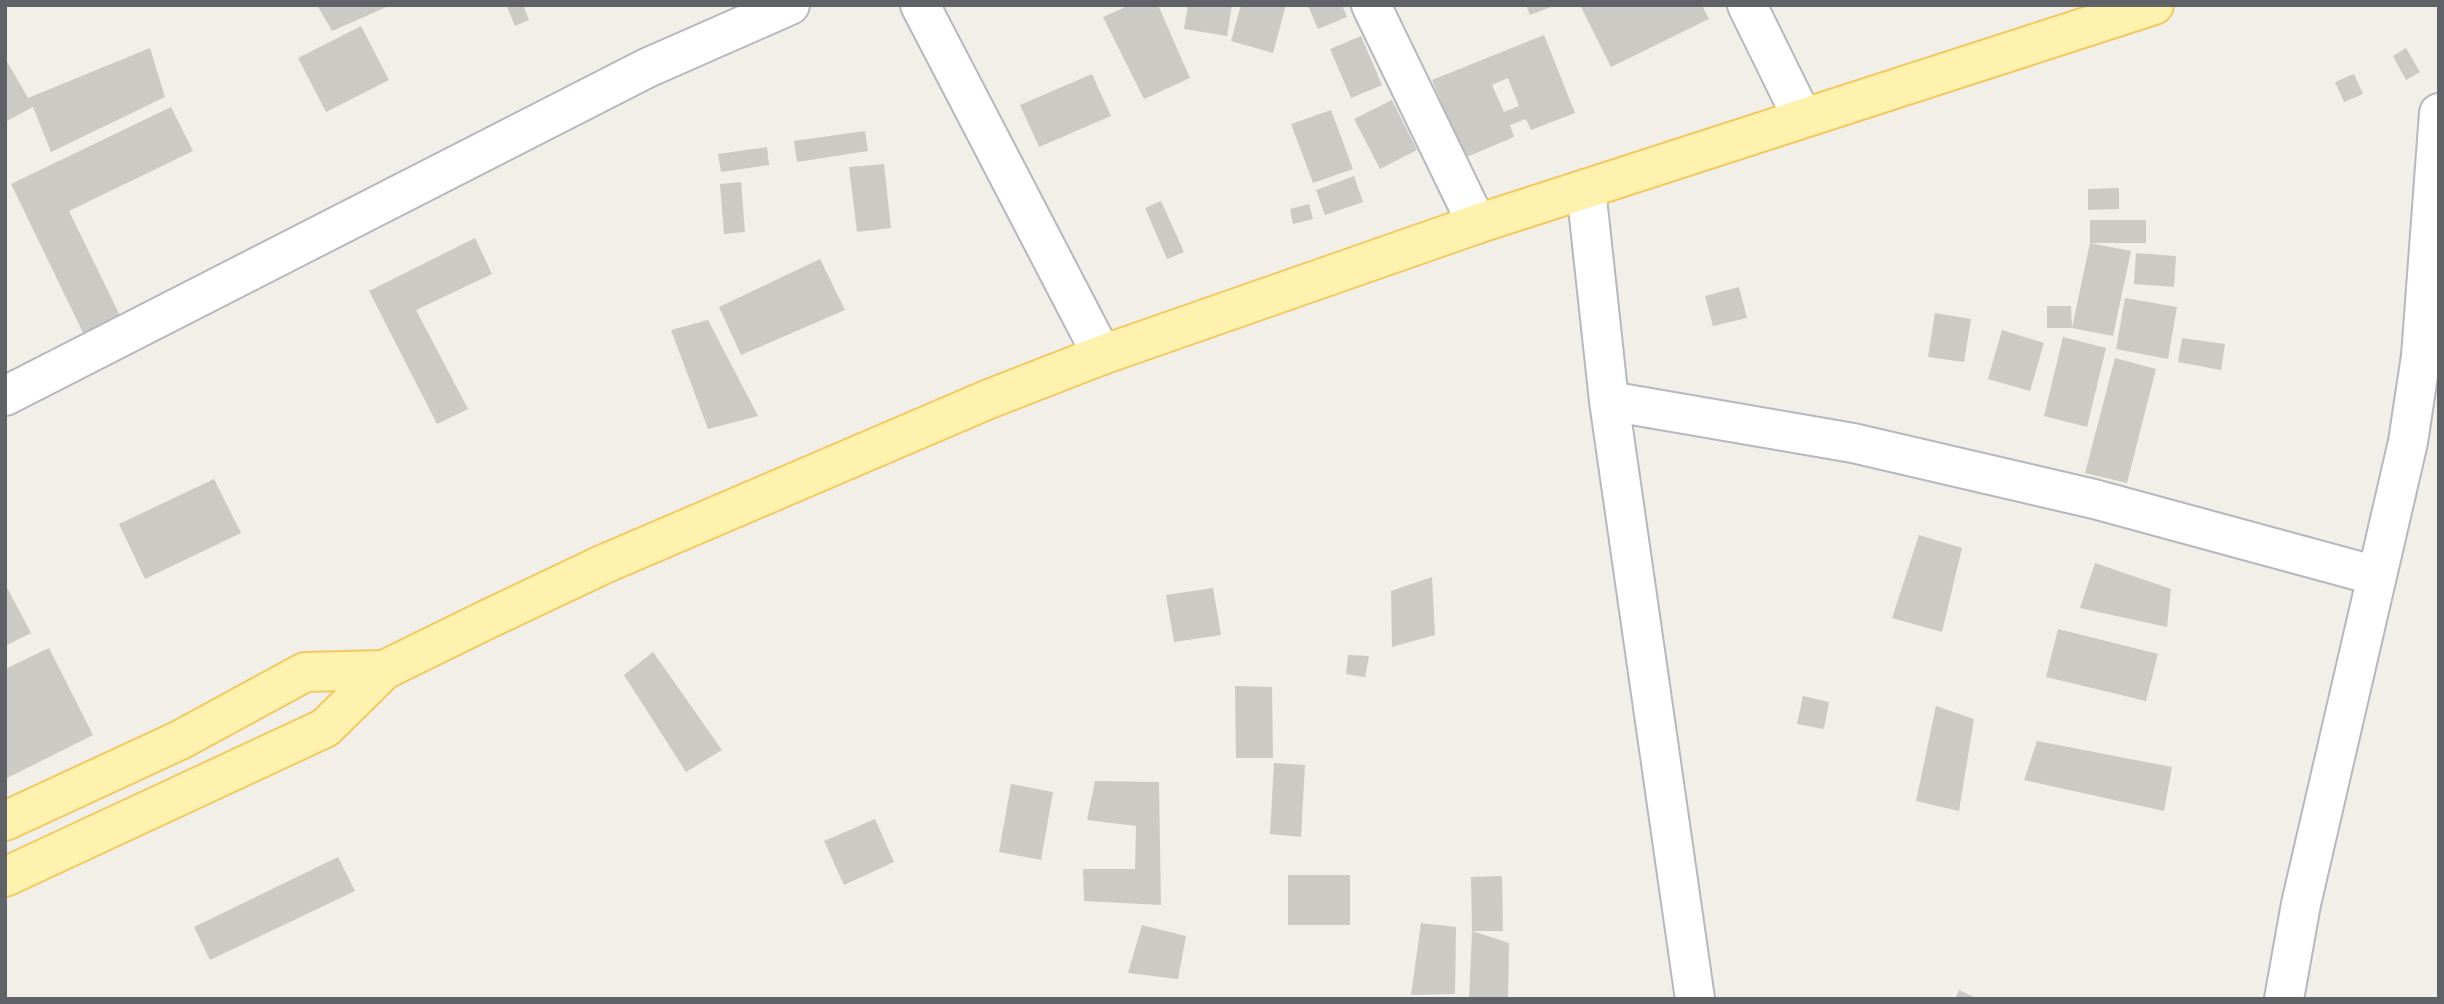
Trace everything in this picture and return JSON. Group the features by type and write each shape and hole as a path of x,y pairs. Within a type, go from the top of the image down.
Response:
{"main road":[{"path":"5,877 325,728 384,670 604,564 989,399 1102,355 1477,225 1802,117 2154,5"},
{"path":"5,821 180,740 305,672 384,670"}],"street":[{"path":"5,396 647,68 790,5"},
{"path":"920,5 1102,355"},
{"path":"1371,5 1477,225"},
{"path":"1747,5 1802,117"},
{"path":"2284,999 2301,904 2377,576 2423,444 2421,356 2436,192 2439,113"},
{"path":"1586,189 1609,401 1695,999"},
{"path":"1609,401 1853,443 2095,499 2377,576"}],"building":[{"path":"317,5 391,5 332,31"},
{"path":"506,5 523,5 529,20 515,26"},
{"path":"1130,5 1158,5 1190,78 1144,99 1103,17"},
{"path":"1188,5 1232,5 1227,36 1184,29"},
{"path":"1241,5 1286,5 1273,53 1231,41"},
{"path":"1342,5 1347,17 1318,29 1308,6"},
{"path":"1526,5 1556,5 1530,15"},
{"path":"1580,5 1702,5 1709,19 1611,67"},
{"path":"361,26 389,80 326,112 298,58"},
{"path":"1544,35 1575,113 1531,130 1526,119 1510,125 1514,137 1464,158 1432,80","holes":["1508,78 1519,106 1504,112 1492,85"]},
{"path":"1361,36 1382,85 1351,98 1330,49"},
{"path":"150,48 165,97 51,152 33,107 5,122 5,58 28,98"},
{"path":"2406,48 2420,72 2406,80 2393,56"},
{"path":"1092,74 1111,116 1039,147 1020,105"},
{"path":"2354,74 2363,94 2344,102 2335,82"},
{"path":"1392,100 1417,150 1380,169 1354,119"},
{"path":"171,107 193,151 69,211 126,328 89,345 11,184"},
{"path":"1331,110 1353,169 1313,183 1291,124"},
{"path":"865,131 868,151 797,162 794,141"},
{"path":"767,147 769,165 721,172 718,154"},
{"path":"884,164 891,228 857,232 849,167"},
{"path":"1354,176 1363,202 1325,215 1316,190"},
{"path":"741,182 745,232 724,234 720,184"},
{"path":"2119,188 2119,209 2088,210 2088,189"},
{"path":"1161,201 1184,252 1167,259 1145,208"},
{"path":"1309,204 1313,219 1293,224 1290,209"},
{"path":"2090,220 2146,220 2146,243 2090,243"},
{"path":"475,238 492,274 416,310 468,409 437,424 369,291"},
{"path":"2090,243 2131,251 2113,336 2072,328"},
{"path":"2136,253 2176,256 2174,287 2134,284"},
{"path":"820,259 845,310 741,355 719,307"},
{"path":"1739,287 1747,318 1713,326 1705,296"},
{"path":"2125,298 2177,307 2168,359 2116,349"},
{"path":"2047,306 2071,306 2072,328 2047,328"},
{"path":"1935,313 1971,319 1964,362 1928,357"},
{"path":"708,320 758,416 708,429 671,330"},
{"path":"2002,330 2044,343 2030,391 1988,379"},
{"path":"2063,337 2106,348 2087,427 2044,416"},
{"path":"2182,338 2225,344 2221,370 2178,362"},
{"path":"2115,358 2156,369 2127,483 2085,473"},
{"path":"214,479 241,533 145,579 119,524"},
{"path":"1919,535 1962,548 1942,632 1892,618"},
{"path":"2095,563 2171,589 2167,627 2080,608"},
{"path":"1432,577 1435,635 1392,647 1391,591"},
{"path":"5,584 31,633 5,646"},
{"path":"1213,588 1221,635 1174,642 1166,595"},
{"path":"2058,629 2158,654 2146,701 2046,677"},
{"path":"49,648 93,735 5,779 5,669"},
{"path":"653,652 722,750 686,772 624,675"},
{"path":"1348,655 1369,656 1365,677 1346,674"},
{"path":"1235,686 1272,687 1273,758 1236,758"},
{"path":"1803,696 1829,702 1824,729 1797,724"},
{"path":"1936,706 1974,719 1959,811 1916,801"},
{"path":"2037,741 2172,767 2164,811 2024,780"},
{"path":"1274,763 1305,765 1301,837 1270,834"},
{"path":"1095,781 1159,782 1161,905 1084,901 1083,869 1135,869 1136,826 1087,820"},
{"path":"1011,784 1053,792 1041,860 999,852"},
{"path":"875,819 894,862 844,885 824,841"},
{"path":"338,857 355,891 210,960 194,927"},
{"path":"1288,875 1350,875 1350,925 1288,925"},
{"path":"1502,876 1503,931 1472,931 1471,877"},
{"path":"1421,923 1456,927 1455,994 1411,995"},
{"path":"1142,925 1186,936 1178,979 1128,973"},
{"path":"1472,931 1509,943 1508,999 1469,999"},
{"path":"1959,990 1978,999 1955,999"}]}
